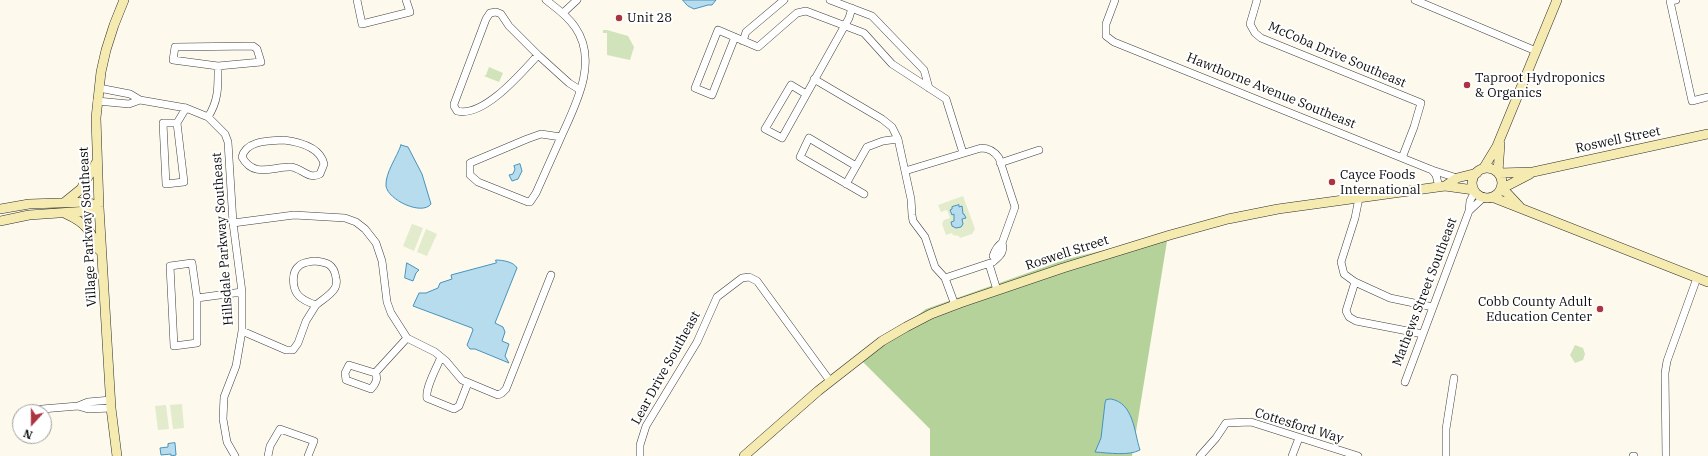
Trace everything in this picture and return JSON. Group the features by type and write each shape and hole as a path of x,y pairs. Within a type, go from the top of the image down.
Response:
{"street":[{"name":"Village Parkway Southeast","path":"117,456 111,404 99,207 96,118 99,88 109,37 124,0"},
{"path":"357,0 362,24 410,12 406,0"},
{"path":"546,0 563,13 576,27 585,51 584,81 561,137 536,193 530,202 478,182 470,175 470,163 484,156 541,134 561,137"},
{"path":"563,13 577,0"},
{"path":"743,41 746,32 784,0"},
{"path":"830,0 872,16 924,70 930,88"},
{"name":"Hawthorne Avenue Southeast","path":"1115,0 1105,31 1106,36 1114,42 1432,170 1457,178"},
{"name":"McCoba Drive Southeast","path":"1257,0 1250,24 1255,33 1261,38 1421,103 1414,127 1402,158"},
{"path":"1415,0 1536,50"},
{"path":"1557,0 1493,154 1473,179 1475,190 1488,197 1708,282"},
{"path":"1676,0 1670,1 1692,101 1708,97"},
{"path":"806,94 791,85 765,129 782,138 844,26 852,8"},
{"path":"735,37 712,95 695,88 718,30 735,37 743,41 758,47 797,13 806,11 864,33 892,64 946,99 963,153"},
{"path":"538,55 495,98 466,111 459,112 454,108 454,104 486,19 490,13 496,12 501,14 510,26 538,55 569,83 580,90"},
{"path":"252,46 257,49 261,62 218,66 173,60 175,47 252,46"},
{"path":"208,117 218,96 218,66"},
{"path":"814,79 888,123 895,131 911,199 913,221 925,237 935,267 945,278 955,305"},
{"name":"Hillsdale Parkway Southeast","path":"99,88 130,94 140,100 186,108 208,117 225,134 228,142 233,223 242,292 242,331 236,366 224,397 223,420 227,442 235,456"},
{"name":"Hillsdale Parkway Southeast","path":"97,101 129,104 140,100"},
{"path":"177,123 163,123 166,184 184,182 177,123 186,108"},
{"name":"Roswell Street","path":"1498,173 1533,172 1708,134"},
{"path":"856,166 810,138 800,157 864,194"},
{"path":"1500,138 1500,166 1498,173 1502,183 1501,190"},
{"path":"846,184 865,150 870,145 898,139"},
{"path":"284,140 300,143 317,151 324,164 320,174 313,176 292,168 265,171 249,165 242,157 247,148 254,144 284,140"},
{"path":"905,171 984,148 995,153 1000,163 1015,207 1002,243 998,246 993,256 996,259 989,264 945,278"},
{"path":"1000,163 1039,150"},
{"path":"229,158 242,157"},
{"path":"64,203 81,189 97,160"},
{"path":"1480,171 1491,169 1498,173"},
{"path":"1432,170 1442,186"},
{"name":"Roswell Street","path":"1442,186 1457,178 1480,171"},
{"name":"Roswell Street","path":"1501,190 1533,172"},
{"name":"Roswell Street","path":"744,456 830,381 882,341 931,314 955,305 1134,246 1228,219 1278,209 1442,186 1475,190"},
{"name":"Mathews Street Southeast","path":"1405,382 1469,211 1470,201 1475,190"},
{"path":"1488,197 1501,190"},
{"path":"1501,190 1506,192 1514,202 1528,212"},
{"name":"Mathews Street Southeast","path":"1469,211 1488,197"},
{"path":"1359,198 1355,218 1341,262 1344,274 1355,282 1390,298 1433,306"},
{"path":"0,209 24,205 88,202 99,207"},
{"path":"0,221 29,215 88,211 99,207"},
{"path":"63,213 88,227 102,257"},
{"path":"233,223 294,216 345,218 356,222 376,243 382,260 391,313 408,338 441,357 459,378 498,395 505,392 552,275"},
{"path":"242,331 286,350 293,350 298,343 306,321 316,305 331,292 337,282 335,270 332,266 326,263 314,261 298,266 296,269 294,286 299,296 316,305"},
{"path":"192,263 197,298 197,343 174,346 170,266 192,263"},
{"path":"989,264 997,290"},
{"name":"Lear Drive Southeast","path":"640,456 640,445 646,426 697,342 717,297 742,278 748,277 757,281 830,381"},
{"path":"1666,456 1666,367 1670,350 1697,278"},
{"path":"1355,282 1346,311 1348,318 1356,322 1423,334"},
{"path":"197,298 242,292"},
{"path":"375,373 408,338"},
{"path":"441,357 426,394 427,398 454,409 459,406 468,383"},
{"path":"349,365 375,373 377,379 371,389 348,381 344,375 349,365"},
{"path":"1446,456 1446,429 1454,378"},
{"path":"52,408 78,406 88,409 111,404"},
{"name":"Cottesford Way","path":"1200,456 1216,438 1226,422 1251,422 1358,456"},
{"path":"268,456 270,446 280,428 314,441 308,456"},
{"path":"1292,456 1299,438"}],"green space":[{"path":"603,30 628,36 634,47 630,60 607,55 607,33 603,33"},
{"path":"489,67 503,73 499,82 484,76 486,75"},
{"path":"963,196 975,229 972,234 960,238 952,233 946,235 942,224 944,220 950,218 947,210 941,212 938,205","holes":["959,205 966,218 962,219 954,217 953,209"]},
{"path":"412,224 423,228 414,251 403,246"},
{"path":"426,229 437,234 427,256 417,252"},
{"path":"1168,235 1132,456 930,456 930,429 860,359 926,309 1067,259"},
{"path":"1575,345 1583,348 1585,354 1583,360 1575,363 1570,355"},
{"path":"182,404 184,428 173,429 170,405"},
{"path":"166,405 169,429 158,430 155,406"}],"water":[{"path":"683,0 716,0 712,5 694,9 688,6"},
{"path":"401,145 408,147 422,174 431,204 427,207 420,208 406,205 388,191 386,186 387,176"},
{"path":"520,164 522,171 518,179 512,181 509,175 513,174 515,169 514,166"},
{"path":"959,205 959,207 962,206 963,214 966,218 962,219 963,224 961,227 956,228 952,226 951,222 954,221 954,214 952,215 950,210 952,207"},
{"path":"496,260 511,263 517,268 495,323 503,327 505,332 502,341 509,344 505,356 509,363 475,349 470,349 467,345 473,330 472,328 413,306 419,293 426,293 438,288 440,283 452,279 451,275 496,263"},
{"path":"407,263 419,270 413,281 405,278"},
{"path":"1111,399 1119,402 1129,412 1140,450 1125,454 1095,452 1101,438 1105,403 1106,400"},
{"path":"175,443 176,455 161,455 160,448 168,447 168,444"}],"place":[{"name":"Unit 28","path":"619,18"},
{"name":"Taproot Hydroponics & Organics","path":"1467,85"},
{"name":"Cayce Foods International","path":"1332,182"},
{"name":"Cobb County Adult Education Center","path":"1600,309"}]}
